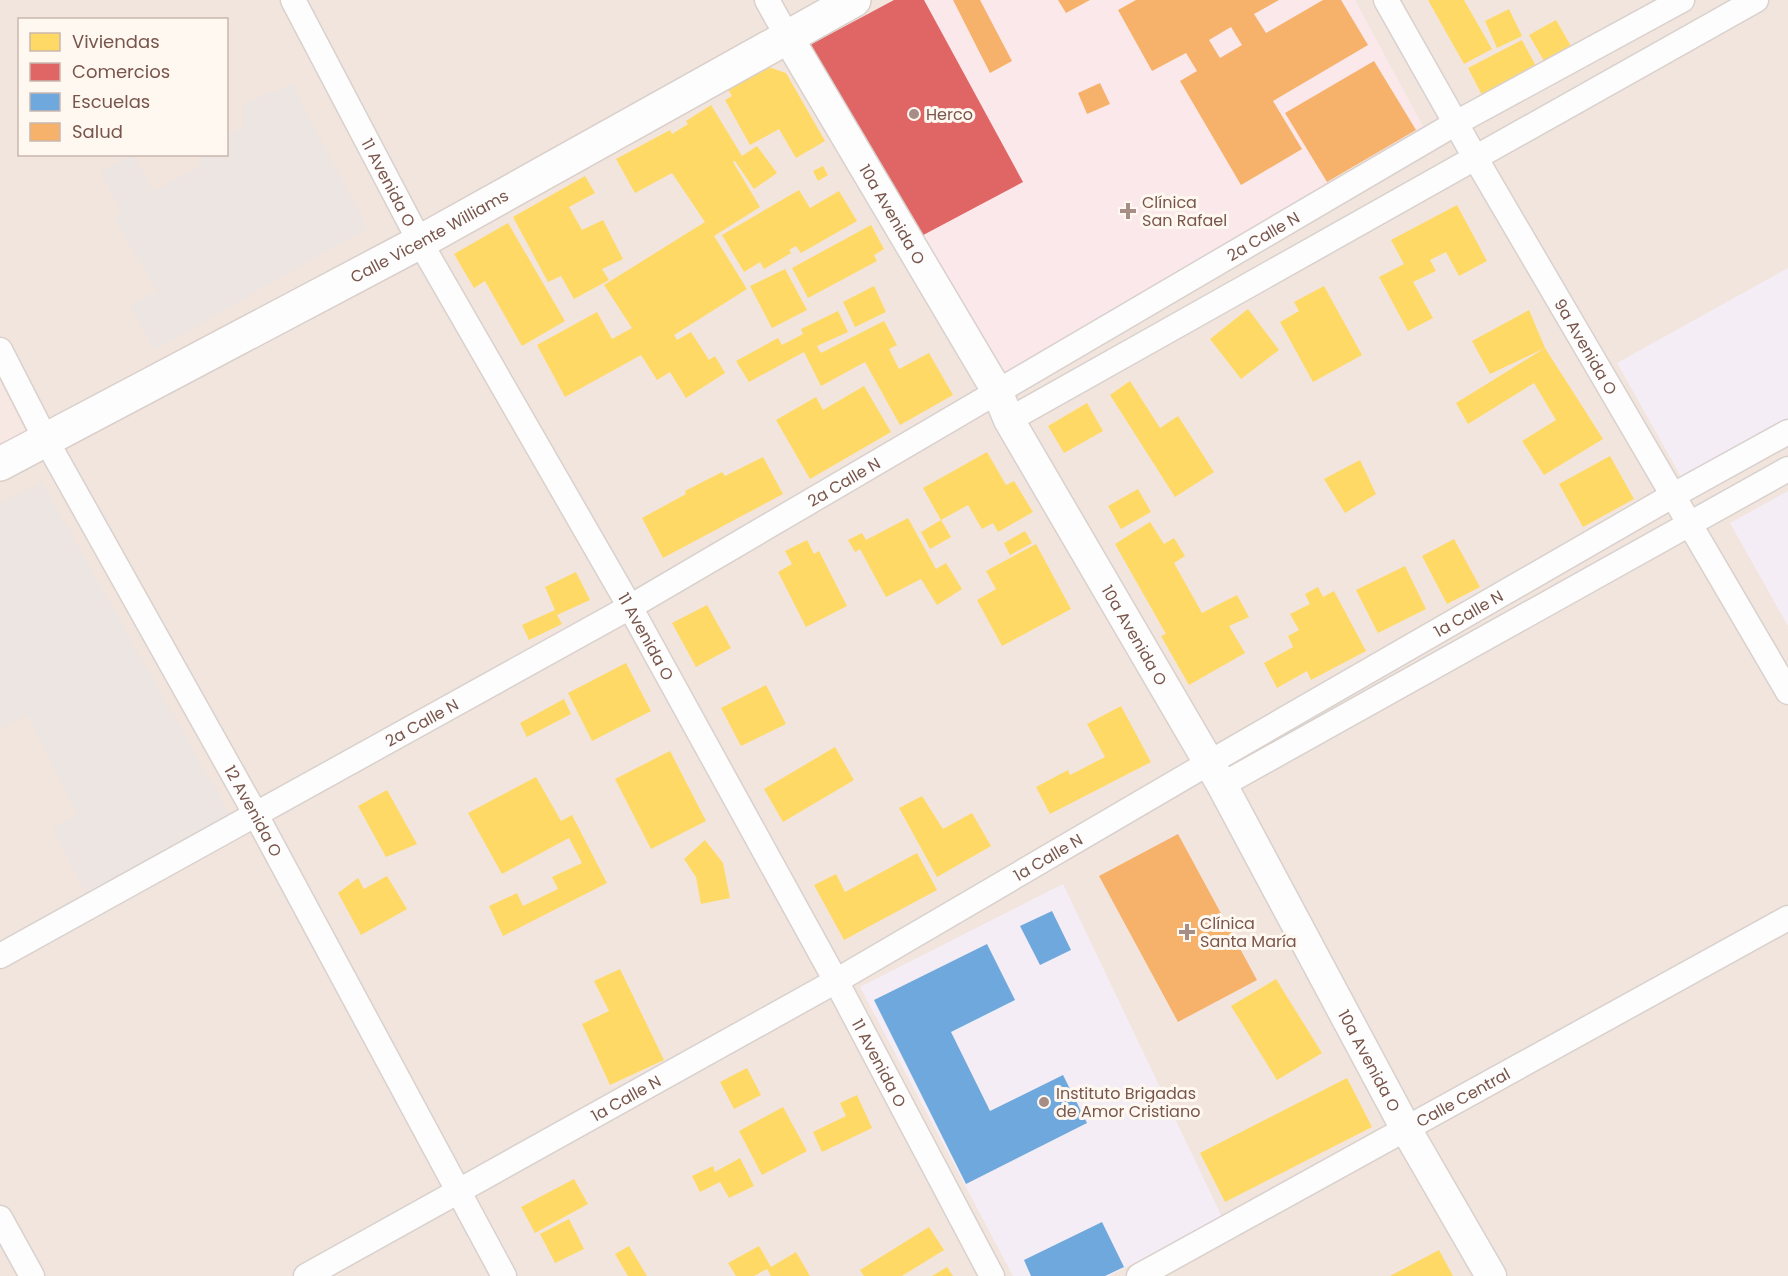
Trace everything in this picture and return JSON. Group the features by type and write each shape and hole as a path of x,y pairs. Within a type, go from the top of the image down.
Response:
{"main road":[{"name":"Calle Vicente Williams","path":"0,464 420,242 854,0"}],"street":[{"name":"11 Avenida O","path":"293,0 420,242 630,607 836,981 992,1276"},
{"name":"10a Avenida O","path":"767,0 997,391 1009,420 1214,775 1406,1129 1491,1276"},
{"name":"9a Avenida O","path":"1386,0 1476,159 1788,692"},
{"name":"2a Calle N","path":"0,956 630,607 1456,123 1682,0"},
{"path":"1009,420 1756,0"},
{"name":"12 Avenida O","path":"0,350 46,440 256,815 504,1276"},
{"name":"1a Calle N","path":"1214,775 1672,496 1788,432"},
{"name":"1a Calle N","path":"306,1276 836,981 1214,775 1689,524 1788,469"},
{"name":"Calle Central","path":"1139,1276 1788,918"},
{"path":"0,1218 32,1276"}],"shaded area":[{"path":"0,0 1788,0 1788,1276 0,1276"},
{"name":"Clínica San Rafael","path":"924,0 1355,0 1426,132 996,382 912,241"},
{"path":"292,83 367,228 155,350 129,306 157,291 115,221 121,211 100,171 134,156 154,191 201,166 199,156 228,156 228,135 242,128 242,105"},
{"path":"1788,268 1788,425 1685,484 1617,363"},
{"path":"0,380 26,432 0,446"},
{"path":"42,482 232,818 89,899 52,828 77,815 27,715 0,729 0,503"},
{"path":"1788,491 1788,626 1730,523"},
{"name":"Instituto Brigadas de Amor Cristiano","path":"1063,884 1222,1217 1109,1276 1013,1276 860,987"}],"building: Viviendas":[{"path":"1428,0 1464,0 1492,49 1464,64"},
{"path":"1509,9 1522,36 1497,48 1485,21"},
{"path":"1556,20 1571,46 1544,61 1529,35"},
{"path":"1522,40 1537,68 1483,97 1468,68"},
{"path":"763,65 786,73 825,141 796,158 779,129 750,145 725,100 732,96 726,86"},
{"path":"711,105 742,156 757,146 777,173 754,189 735,161 733,162 760,207 714,236 747,289 674,335 677,340 691,332 709,360 715,356 725,373 686,398 670,372 657,380 641,355 565,397 537,345 597,312 612,339 632,328 604,285 705,222 672,173 635,193 616,159 670,130 672,134 688,124 686,121"},
{"path":"823,166 828,175 818,181 813,171"},
{"path":"585,176 595,193 569,207 582,230 603,220 623,259 602,269 609,280 574,299 561,276 548,282 513,217"},
{"path":"799,190 810,208 839,191 857,221 801,253 796,246 789,250 791,253 764,269 760,262 744,272 722,235"},
{"path":"1457,205 1487,261 1459,276 1446,252 1430,260 1436,271 1413,282 1433,318 1408,331 1379,277 1404,264 1391,240"},
{"path":"508,223 565,321 522,346 485,281 474,288 454,254"},
{"path":"871,225 884,249 874,255 877,261 808,298 792,268"},
{"path":"785,269 807,310 772,328 750,286"},
{"path":"874,286 886,312 855,327 843,302"},
{"path":"1324,286 1362,355 1313,382 1280,322 1299,311 1294,302"},
{"path":"1248,309 1279,350 1241,379 1210,339"},
{"path":"1529,310 1545,348 1490,374 1472,341"},
{"path":"838,311 848,332 817,346 821,353 884,321 897,345 889,349 899,369 929,353 953,395 900,425 865,362 821,386 804,352 749,382 736,361 778,338 782,345 803,334 801,329"},
{"path":"1545,348 1603,439 1544,475 1522,441 1556,420 1534,383 1468,424 1456,403"},
{"path":"1130,381 1160,428 1178,416 1214,472 1175,497 1110,395"},
{"path":"864,386 891,432 810,479 776,420 816,397 823,410"},
{"path":"1087,403 1103,431 1064,453 1048,426"},
{"path":"987,452 1006,485 1014,481 1033,512 998,532 993,523 982,529 968,505 941,520 923,488"},
{"path":"1610,456 1634,499 1583,527 1559,484"},
{"path":"763,457 783,494 663,558 642,518 686,494 685,491 722,472 725,476"},
{"path":"1360,460 1376,494 1345,513 1324,479"},
{"path":"1138,489 1151,512 1121,529 1108,506"},
{"path":"908,518 936,569 946,563 962,589 937,605 921,579 886,597 860,549 855,552 848,540 862,533 866,540"},
{"path":"941,520 951,537 930,549 921,532"},
{"path":"1150,522 1164,544 1174,538 1185,556 1174,563 1202,613 1237,595 1249,617 1229,626 1245,653 1189,685 1161,636 1166,634 1115,544"},
{"path":"1025,531 1032,543 1010,555 1004,543"},
{"path":"1454,539 1480,587 1447,604 1422,556"},
{"path":"807,540 814,554 819,551 847,606 806,627 778,572 792,564 785,551"},
{"path":"1036,544 1071,609 1002,646 977,600 996,589 986,571"},
{"path":"1405,566 1426,609 1378,633 1356,590"},
{"path":"576,572 590,600 557,615 562,624 529,640 522,625 555,610 545,587"},
{"path":"1318,587 1323,597 1334,591 1366,651 1311,680 1307,671 1277,688 1264,663 1293,647 1288,636 1299,630 1290,614 1310,604 1305,594"},
{"path":"707,605 731,648 696,667 672,623"},
{"path":"626,663 651,711 592,741 568,693"},
{"path":"766,685 786,724 741,746 721,708"},
{"path":"564,699 571,714 527,737 520,723"},
{"path":"1121,706 1151,762 1050,814 1036,787 1068,770 1070,775 1105,757 1087,724"},
{"path":"835,747 854,780 783,822 764,789"},
{"path":"670,751 706,821 651,849 615,779"},
{"path":"536,777 561,821 572,815 607,883 503,936 489,906 517,893 523,906 558,889 552,877 582,863 569,838 502,874 468,813"},
{"path":"387,790 417,844 386,857 358,806"},
{"path":"922,796 943,829 972,813 991,846 937,877 899,808"},
{"path":"705,840 723,863 730,898 701,904 696,877 684,859"},
{"path":"917,853 937,890 844,940 814,885 836,874 845,892"},
{"path":"387,876 407,909 361,935 338,893 358,878 364,889"},
{"path":"620,969 664,1060 610,1085 582,1024 609,1011 594,981"},
{"path":"1276,979 1322,1053 1277,1080 1231,1006"},
{"path":"747,1068 761,1095 734,1109 720,1082"},
{"path":"1347,1078 1372,1127 1225,1202 1200,1153"},
{"path":"857,1095 872,1128 822,1152 813,1132 846,1116 840,1103"},
{"path":"783,1107 807,1151 762,1175 739,1131"},
{"path":"740,1158 754,1186 729,1198 720,1182 700,1192 692,1176 713,1166 715,1172"},
{"path":"574,1179 588,1204 535,1233 521,1207"},
{"path":"569,1219 584,1249 555,1263 540,1234"},
{"path":"929,1227 944,1250 902,1276 864,1276 860,1270"},
{"path":"629,1246 647,1276 628,1276 615,1254"},
{"path":"759,1246 771,1267 796,1252 810,1276 771,1276 767,1269 754,1276 736,1276 728,1263"},
{"path":"1439,1250 1453,1276 1390,1276"},
{"path":"947,1267 953,1276 932,1276"}],"building: Comercios":[{"name":"Herco","path":"894,0 924,0 1023,182 912,241 806,47"}],"building: Escuelas":[{"path":"1052,911 1071,950 1040,965 1020,926"},
{"path":"987,944 1015,1000 951,1032 990,1111 1063,1075 1087,1123 966,1184 874,1000"},
{"path":"1102,1222 1124,1267 1105,1276 1031,1276 1024,1260"}],"building: Salud":[{"path":"953,0 980,0 1012,61 990,73"},
{"path":"1058,0 1090,0 1066,13"},
{"path":"1136,0 1279,0 1254,14 1266,33 1323,0 1341,0 1368,45 1273,101 1302,149 1241,185 1180,81 1197,71 1186,53 1152,71 1118,10","holes":["1231,27 1242,45 1220,58 1209,40"]},
{"path":"1374,61 1416,130 1327,182 1285,113"},
{"path":"1100,83 1110,104 1087,114 1078,93"},
{"path":"1178,834 1257,980 1178,1022 1099,876"}],"place":[{"name":"Herco","path":"914,114"},
{"name":"Clínica San Rafael","path":"1128,211"},
{"name":"Clínica Santa María","path":"1187,932"},
{"name":"Instituto Brigadas de Amor Cristiano","path":"1044,1102"}]}
